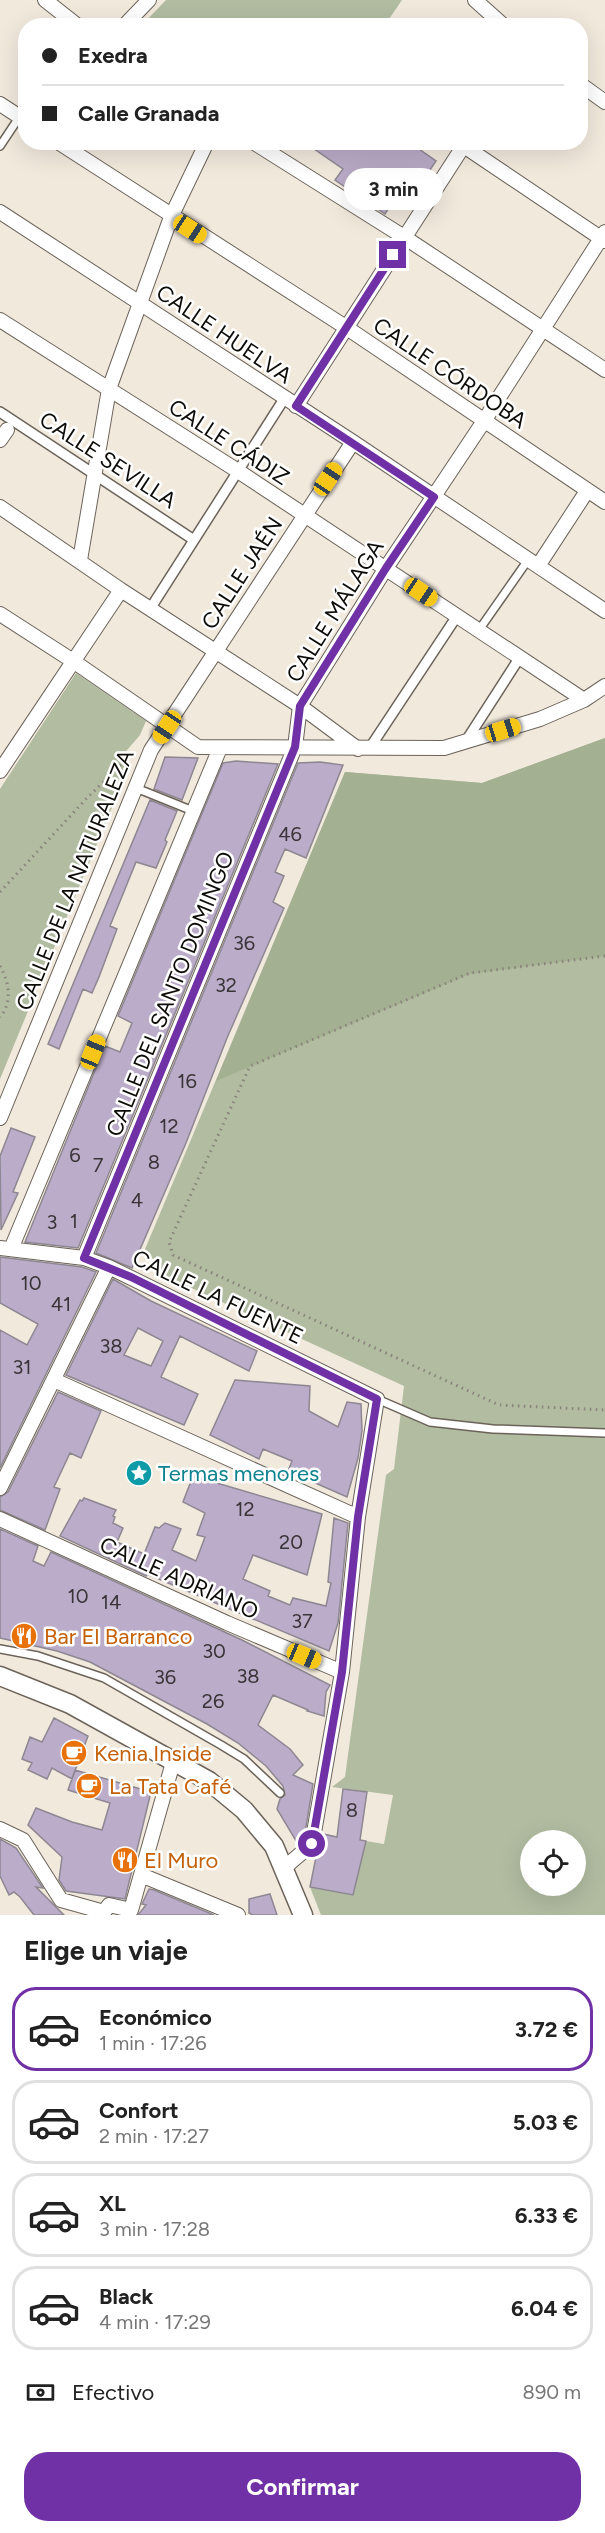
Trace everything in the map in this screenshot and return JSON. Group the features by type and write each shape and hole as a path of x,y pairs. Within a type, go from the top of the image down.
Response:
{"main road":[{"path":"0,1676 70,1704 174,1759 209,1781 244,1810 274,1846 303,1915"}],"street":[{"path":"45,0 68,18"},
{"path":"132,18 149,0"},
{"path":"475,0 495,18"},
{"path":"588,90 605,102"},
{"path":"0,104 18,113"},
{"name":"CALLE CÓRDOBA","path":"70,150 346,328 605,502"},
{"path":"80,560 109,389 171,217 203,150"},
{"path":"266,150 404,237 605,370"},
{"path":"150,609 238,471 346,328 461,150"},
{"path":"474,150 604,237"},
{"name":"CALLE HUELVA","path":"0,212 353,442 605,611"},
{"name":"CALLE MÁLAGA","path":"295,747 300,706 386,568 604,237"},
{"name":"CALLE CÁDIZ","path":"0,320 238,471 584,700"},
{"name":"CALLE SEVILLA","path":"0,412 194,540"},
{"name":"CALLE JAÉN","path":"167,727 353,442"},
{"path":"533,563 587,491"},
{"path":"0,507 121,590 364,749"},
{"path":"0,771 121,590"},
{"path":"0,614 198,747 444,748 540,719 584,700 605,686"},
{"path":"364,749 457,616"},
{"path":"466,742 520,657"},
{"name":"CALLE DE LA NATURALEZA","path":"0,1118 151,750 167,727"},
{"name":"CALLE DEL SANTO DOMINGO","path":"84,1258 295,747"},
{"path":"5,1249 220,748"},
{"name":"CALLE LA FUENTE","path":"5,1249 84,1258 108,1267 376,1398"},
{"path":"0,1488 108,1267"},
{"path":"54,1380 358,1517"},
{"path":"284,1868 312,1844 342,1672 358,1517 376,1398"},
{"name":"CALLE ADRIANO","path":"0,1519 226,1623 342,1672"},
{"path":"0,1829 23,1840 61,1900 103,1914 109,1905 131,1910 174,1759"},
{"path":"141,1875 219,1911 238,1915"}],"lane":[{"path":"0,146 18,122"},
{"path":"479,630 533,563"},
{"path":"136,788 193,811"},
{"path":"376,1398 430,1422 493,1429 605,1433"},
{"path":"0,1648 38,1656 104,1678 229,1749 244,1759 280,1793"}],"path":[{"path":"0,892 86,799 130,756 151,750"},
{"path":"605,956 470,974 250,1066 169,1242 173,1255 500,1405 605,1410"},
{"path":"0,966 9,989 7,1005 0,1017"}],"green space":[{"path":"166,0 402,0 390,18 149,18"},
{"path":"76,673 146,721 140,735 122,756 129,766 0,1079 0,789"},
{"path":"605,738 605,1915 321,1915 310,1887 353,1895 366,1841 384,1844 393,1795 332,1787 345,1777 386,1475 394,1469 404,1386 150,1269 154,1259 143,1254 345,772 482,783"},
{"path":"605,738 605,956 470,974 216,1081 345,772 482,783"}],"building":[{"path":"316,150 420,150 436,161 409,201 398,194 385,214 335,180 343,169"},
{"path":"165,757 198,758 182,800 154,789"},
{"path":"236,761 278,764 78,1248 25,1242 105,1046 120,1052 132,1023 118,1016 223,763"},
{"path":"320,762 343,765 306,858 285,849 275,872 284,876 273,902 284,908 227,1038 186,1143 132,1268 96,1253 298,763"},
{"path":"150,800 177,811 165,840 167,842 156,868 136,862 110,926 117,929 99,977 92,993 83,989 59,1049 48,1044"},
{"path":"11,1128 35,1137 13,1192 18,1193 1,1230 0,1156"},
{"path":"0,1257 82,1267 96,1272 0,1468 0,1330 27,1345 38,1324 0,1303"},
{"path":"113,1279 151,1301 257,1351 249,1371 180,1336 161,1377 198,1394 184,1425 66,1375","holes":["138,1328 163,1341 151,1366 124,1355"]},
{"path":"235,1380 310,1386 309,1411 338,1427 347,1402 361,1404 362,1431 358,1458 347,1497 288,1471 292,1461 263,1449 259,1459 210,1435"},
{"path":"58,1392 101,1411 81,1458 70,1453 54,1487 60,1489 45,1530 0,1510 0,1497 8,1492"},
{"path":"193,1476 322,1514 307,1575 253,1555 243,1579 270,1591 268,1596 290,1605 293,1598 326,1606 331,1583 328,1582 334,1518 348,1523 338,1623 329,1651 147,1574 146,1576 60,1536 80,1500 84,1498 116,1510 113,1523 123,1528 117,1542 144,1554 155,1527 159,1528 165,1523 181,1529 172,1550 196,1561 205,1537 197,1535 205,1513 183,1502"},
{"path":"0,1529 38,1546 33,1561 44,1566 51,1552 242,1640 330,1685 326,1692 324,1716 307,1711 273,1695 258,1725 290,1749 303,1765 293,1775 313,1784 304,1839 296,1841 277,1809 280,1799 285,1795 283,1786 266,1766 238,1743 90,1662 57,1651 0,1638"},
{"path":"54,1718 88,1736 72,1779 52,1768 47,1779 28,1770 32,1763 22,1759 30,1737 42,1742"},
{"path":"75,1770 151,1792 125,1899 66,1891 59,1880 62,1857 28,1825 36,1808 72,1822 102,1830 110,1803 68,1790"},
{"path":"343,1789 367,1792 360,1840 366,1841 353,1895 310,1887 323,1834 337,1837"},
{"path":"0,1839 16,1848 43,1888 36,1887 64,1915 34,1915 14,1892 9,1895 0,1876"},
{"path":"149,1889 214,1915 138,1915 146,1905 142,1904"},
{"path":"270,1894 277,1915 249,1913 249,1899"}],"place":[{"name":"Termas menores","path":"139,1473"},
{"name":"Bar El Barranco","path":"24,1636"},
{"name":"Kenia Inside","path":"74,1753"},
{"name":"La Tata Café","path":"89,1786"},
{"name":"El Muro","path":"125,1860"}],"route":[{"path":"312,1844 342,1672 358,1517 377,1399 131,1277 84,1258 295,747 300,706 386,568 434,497 296,406 393,255"}]}
